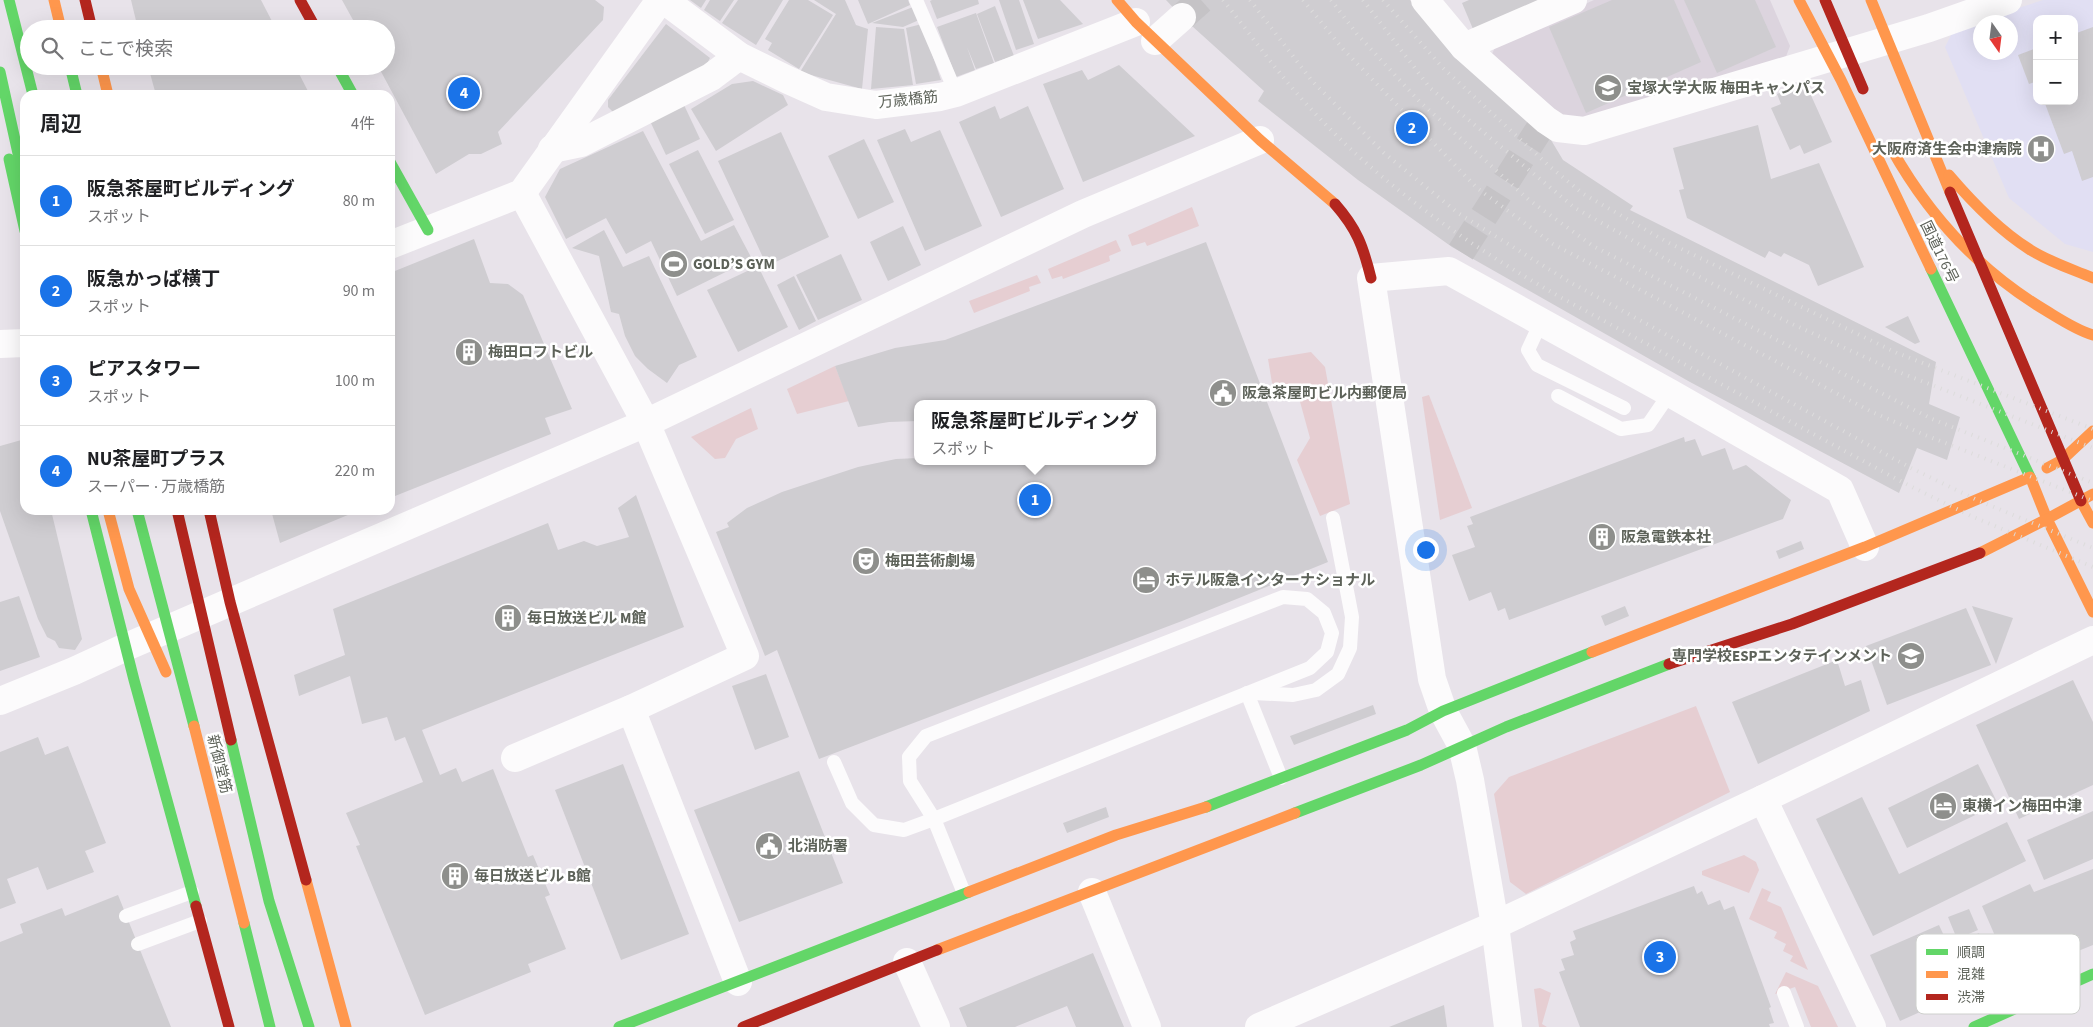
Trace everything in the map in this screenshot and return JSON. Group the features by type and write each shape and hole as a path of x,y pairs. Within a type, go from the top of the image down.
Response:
{"main road":[{"path":"9,0 20,45"},
{"path":"54,0 59,20"},
{"path":"85,0 90,20"},
{"path":"300,0 311,20"},
{"path":"1117,0 1155,41 1260,140 1336,204 1351,222 1363,247 1372,278"},
{"name":"国道176号","path":"1799,0 1817,60 1841,80 2030,476 2047,519 2093,612"},
{"path":"1824,0 1869,102"},
{"name":"国道176号","path":"1871,0 2062,460 2093,523"},
{"path":"0,72 20,162"},
{"path":"27,75 31,90"},
{"path":"72,75 76,90"},
{"path":"103,75 107,90"},
{"path":"342,75 350,90"},
{"path":"0,118 20,208"},
{"name":"国道176号","path":"1886,136 1915,190 1952,236 1986,271 2025,299 2093,335"},
{"name":"国道176号","path":"1937,160 1958,186 2005,230 2030,249 2054,262 2093,278"},
{"path":"395,171 428,230"},
{"path":"619,1027 1116,835 1213,805 1407,730 1444,711 1865,547 2030,476 2062,460 2093,431"},
{"path":"749,1026 907,962 1421,765 1506,727 1664,666 1792,624 1979,553 2093,494"},
{"path":"92,515 229,1027"},
{"path":"109,515 129,590 199,744"},
{"name":"新御堂筋","path":"138,515 199,744 270,1027"},
{"name":"新御堂筋","path":"178,515 269,901 309,1027"},
{"path":"209,515 230,602 346,1027"},
{"path":"2080,980 2093,974"},
{"path":"1974,1027 2003,1014"}],"street":[{"path":"395,243 522,193 660,0"},
{"name":"万歳橋筋","path":"664,0 739,56 826,96 876,105 940,97 956,93 1136,22"},
{"path":"1425,0 1464,48 1544,123 1558,128 1584,130 1888,40 2008,0"},
{"path":"1464,48 1573,0"},
{"path":"1155,41 1182,18"},
{"path":"552,149 581,143 711,77 739,56"},
{"path":"0,700 74,671 646,423 1083,214 1260,140"},
{"path":"515,758 632,708 745,656 646,423 522,193"},
{"path":"1508,1027 1495,925 1470,780 1462,746 1444,711 1432,679 1372,278 1455,262 1541,322 1840,490 1865,547"},
{"path":"0,344 20,343"},
{"path":"1259,1027 1288,1021 1495,925 1763,800 2093,640"},
{"path":"632,708 738,982"},
{"path":"1763,800 1872,1027"},
{"path":"1092,892 1147,1027"},
{"path":"907,962 936,1027"}],"lane":[{"path":"916,0 956,93"},
{"path":"1541,322 1528,350 1537,365 1624,408"},
{"path":"1558,396 1622,430 1648,425 1670,393"},
{"path":"1247,692 1293,695 1316,690 1338,674 1350,648 1352,617 1333,518"},
{"path":"834,762 852,803 874,825 904,830 934,818 1247,692 1310,668 1327,652 1332,633 1324,613 1307,599 1283,597 926,736 909,757 910,781 934,818 964,893"},
{"path":"1247,692 1281,778"},
{"path":"126,916 192,892"},
{"path":"138,944 200,921"},
{"path":"1784,993 1797,1027"}],"shaded area":[{"name":"宝塚大学大阪 梅田キャンパス","path":"1594,0 1770,0 1790,46 1785,59 1578,119 1563,117 1492,54 1497,43"},
{"name":"大阪府済生会中津病院","path":"2043,0 2093,0 2093,252 2065,244 2009,198 1945,47 1954,29 1973,23 1973,60 2018,60 2018,15 1997,15"},
{"path":"1192,207 1199,226 1147,246 1145,242 1132,246 1128,235"},
{"path":"1116,240 1121,251 1109,256 1110,261 1063,279 1062,276 1052,279 1048,269"},
{"path":"1037,275 1041,283 1029,287 1030,291 974,313 969,301"},
{"path":"1311,352 1325,367 1350,504 1320,516 1297,460 1310,438 1299,398 1272,383 1268,359"},
{"path":"835,366 849,401 797,414 787,389"},
{"path":"1429,395 1472,508 1440,520 1422,397"},
{"path":"751,408 758,429 736,439 725,458 715,459 691,437"},
{"path":"1696,706 1730,792 1526,894 1510,882 1494,794 1509,777"},
{"path":"1744,855 1756,862 1759,870 1749,893 1702,875 1702,871"},
{"path":"1762,888 1771,892 1767,901 1781,907 1808,970 1790,961 1793,956 1783,951 1786,944 1774,938 1777,932 1749,919"},
{"path":"1786,972 1818,986 1838,1027 1811,1027 1795,987 1775,994"},
{"path":"1540,988 1551,993 1542,1024 1547,1027 1539,1027 1534,989"}],"building":[{"path":"131,0 261,0 271,20 136,20"},
{"path":"342,0 595,0 604,7 603,20 498,132 502,144 481,154 469,154 436,174 395,98 395,90 391,90 383,75 395,75 395,20 353,20"},
{"path":"690,0 706,0 701,8"},
{"path":"710,0 734,0 720,21 704,10"},
{"path":"738,0 783,0 756,45 722,23"},
{"path":"789,0 808,0 833,15 799,69 768,50 772,43 765,39"},
{"path":"814,0 845,0 856,25 868,29 862,89 800,72 836,14"},
{"path":"858,0 908,0 910,5 868,24"},
{"path":"978,0 979,4 937,19 930,1"},
{"path":"999,0 1019,0 1034,44 1016,50"},
{"path":"1023,0 1060,0 1083,24 1038,39"},
{"path":"1166,0 1410,0 1433,30 1542,125 1563,160 1633,206 1630,210 1936,362 1929,404 1960,417 1947,460 1917,448 1899,493 1690,382 1452,247 1358,180 1258,101 1264,91 1182,17"},
{"path":"1469,0 1542,0 1473,29 1462,3"},
{"path":"1612,0 1674,0 1701,62 1586,113 1549,27"},
{"path":"1684,0 1755,0 1776,47 1717,73"},
{"path":"995,6 1014,56 995,62 977,14"},
{"path":"913,7 919,20 903,27 872,23"},
{"path":"976,13 994,63 976,69 967,47 975,70 956,77 937,27"},
{"path":"666,24 710,58 702,73 613,112 608,107 608,100"},
{"path":"922,24 941,80 916,84 906,28"},
{"path":"876,27 904,29 913,85 871,89"},
{"path":"2093,27 2093,177 2082,181 2072,151 2064,154 2046,105 2078,105 2078,33"},
{"path":"2033,49 2033,82 2029,84 2018,55"},
{"path":"1119,65 1195,136 1083,182 1043,84 1082,70 1088,80"},
{"path":"150,75 300,75 307,90 155,90"},
{"path":"753,81 783,95 788,105 716,151 691,109 732,84"},
{"path":"1805,82 1832,142 1804,154 1800,145 1790,150 1771,108 1781,104 1777,94"},
{"path":"684,105 700,139 666,155 650,121"},
{"path":"995,106 1000,119 1028,106 1064,189 1001,217 959,122"},
{"path":"1758,125 1771,179 1819,163 1864,267 1818,286 1809,265 1784,253 1781,257 1769,251 1765,258 1687,218 1679,190 1684,189 1673,148"},
{"path":"905,129 911,142 940,130 982,226 925,251 877,140"},
{"path":"643,131 701,241 734,225 752,259 677,296 651,241 626,254 606,218 566,239 545,197 560,169"},
{"path":"781,132 829,237 767,266 718,161"},
{"path":"864,139 894,202 858,219 828,156"},
{"path":"698,150 734,220 705,234 669,164"},
{"path":"903,226 921,265 888,281 870,242"},
{"path":"604,230 623,267 649,256 697,357 679,365 667,383 648,369 635,356 625,336 619,314 611,312 599,256 572,248"},
{"name":"梅田ロフトビル","path":"474,239 490,283 508,284 523,295 572,409 545,418 551,434 395,496 395,271"},
{"path":"1206,242 1328,562 1182,621 819,759 777,650 765,656 716,532 729,527 727,523 747,508 782,492 858,467 896,459 914,458 914,465 1156,465 1156,400 914,400 914,421 889,422 858,427 835,366 895,348 945,340"},
{"path":"841,254 862,300 818,320 796,275"},
{"path":"758,266 788,327 738,352 707,290"},
{"path":"794,276 816,321 799,330 777,285"},
{"path":"1908,316 1920,342 1915,344 1885,327"},
{"name":"阪急電鉄本社","path":"1684,437 1685,442 1695,439 1702,456 1725,448 1733,470 1746,465 1791,500 1783,519 1509,620 1505,608 1498,611 1491,592 1469,601 1452,555 1475,547 1467,526 1473,524 1470,517"},
{"path":"20,440 20,515 52,515 82,639 75,650 59,648 55,641 47,637 38,619 0,511 0,446"},
{"path":"636,495 684,627 422,730 440,775 456,768 462,782 493,769 528,857 533,855 550,895 545,897 566,949 528,964 531,972 425,1015 356,846 360,845 346,813 423,782 405,737 395,741 387,717 362,724 350,676 299,696 294,675 345,655 333,609 548,523 558,550 584,541 597,546 629,537 618,508"},
{"path":"272,515 348,515 280,543"},
{"path":"1801,541 1804,549 1779,559 1776,551"},
{"path":"19,596 40,657 0,671 0,602"},
{"path":"1625,606 1629,616 1605,626 1601,616"},
{"path":"1972,606 2013,618 1996,664"},
{"path":"1966,608 1991,665 1887,705 1866,646"},
{"path":"1837,660 1845,686 1861,680 1870,711 1758,764 1732,702"},
{"path":"766,674 789,737 755,750 732,686"},
{"path":"2073,680 2093,722 2093,785 2019,819 1976,725"},
{"path":"1373,705 1376,714 1294,745 1290,736"},
{"path":"38,737 45,755 68,746 106,843 85,851 94,872 47,890 38,867 7,879 16,903 0,909 0,752"},
{"path":"623,764 689,934 621,960 555,790"},
{"name":"東横イン梅田中津","path":"1978,764 1998,804 1907,848 1888,808"},
{"name":"北消防署","path":"799,771 843,883 739,922 694,810"},
{"path":"1862,797 1899,874 2007,822 2026,861 1873,936 1816,819"},
{"path":"1106,807 1109,817 1067,833 1063,823"},
{"path":"2093,811 2093,859 2044,880 2027,840"},
{"path":"2093,869 2093,945 2080,950 2080,934 1994,934 1982,906 2030,884 2034,892"},
{"path":"1694,886 1697,894 1702,891 1708,905 1720,900 1724,910 1734,906 1771,1007 1769,1008 1774,1023 1769,1024 1770,1027 1580,1027 1559,972 1565,970 1561,959 1574,955 1570,942 1576,939 1573,931"},
{"path":"118,895 171,1027 0,1027 0,942 23,933 20,924 62,908 65,916"},
{"path":"1969,909 1978,930 1969,934 1955,934 1948,917"},
{"path":"1939,925 1943,934 1918,934"},
{"path":"1916,935 1916,1014 1900,1021 1870,955"},
{"path":"1093,953 1124,1027 1076,1027 1067,1006 1015,1027 967,1027 959,1008"},
{"path":"1444,1005 1447,1027 1389,1027"}],"tunnel":[{"path":"1182,17 1201,0"},
{"path":"1461,252 1542,125"}],"railway":[{"path":"1223,0 1301,98 1359,157 1422,208 1490,255 1560,297 1904,483 1971,516 2093,567"},
{"path":"1250,0 1312,81 1384,153 1458,213 1568,281 1911,468 1977,500 2093,548"},
{"path":"1303,0 1343,49 1477,188 1553,244 1872,412 1925,435 2093,501"},
{"path":"1331,0 1357,34 1419,101 1529,200 1593,246 1932,419 2093,483"},
{"path":"1363,0 1430,88 1575,208 1678,266 1790,323 1891,369 2093,448"},
{"path":"1383,0 1443,68 1548,165 1582,193 1667,242 1897,353 2093,429"}],"traffic: fast":[{"path":"9,0 20,44"},
{"path":"0,72 20,162"},
{"path":"28,75 32,90"},
{"path":"72,75 76,90"},
{"path":"342,75 350,90"},
{"path":"9,159 20,208"},
{"path":"395,171 428,230"},
{"path":"1931,269 2031,479"},
{"path":"92,515 134,680 196,906"},
{"path":"138,515 194,726"},
{"path":"1206,807 1407,730 1443,711 1592,652"},
{"path":"1295,813 1421,765 1506,727 1669,664"},
{"path":"231,740 269,901 309,1027"},
{"path":"619,1027 969,892"},
{"path":"244,923 270,1027"},
{"path":"2080,980 2093,974"},
{"path":"1974,1027 2003,1014"}],"traffic: slow":[{"path":"54,0 59,20"},
{"path":"1117,0 1136,22 1260,140 1335,204"},
{"path":"1799,0 1841,80 1931,269"},
{"path":"1871,0 1950,192"},
{"path":"103,75 107,90"},
{"path":"1891,148 1906,173 1939,219 1977,259 1998,277 2045,310 2068,324 2093,335"},
{"path":"1949,175 1986,215 2029,249 2044,258 2093,278"},
{"path":"2047,468 2062,460 2093,431"},
{"path":"1592,652 1865,547 2030,477"},
{"path":"2031,479 2047,519 2093,494"},
{"path":"2081,501 2093,523"},
{"path":"109,515 129,589 166,672"},
{"path":"1980,553 2047,519"},
{"path":"2047,519 2093,612"},
{"path":"194,726 244,923"},
{"path":"969,892 1116,835 1206,807"},
{"path":"937,950 1295,813"},
{"path":"306,880 346,1027"}],"traffic: jam":[{"path":"85,0 90,20"},
{"path":"300,0 311,20"},
{"path":"1825,0 1863,89"},
{"path":"1950,192 2081,501"},
{"path":"1335,204 1349,222 1358,238 1371,278"},
{"path":"178,515 231,740"},
{"path":"210,515 230,602 306,880"},
{"path":"1669,664 1792,624 1980,553"},
{"path":"196,906 229,1027"},
{"path":"743,1027 937,950"}],"place":[{"name":"宝塚大学大阪 梅田キャンパス","path":"1608,88"},
{"name":"NU茶屋町プラス","path":"464,93"},
{"name":"阪急かっぱ横丁","path":"1412,128"},
{"name":"大阪府済生会中津病院","path":"2041,149"},
{"name":"GOLD’S GYM","path":"674,264"},
{"name":"梅田ロフトビル","path":"469,352"},
{"name":"阪急茶屋町ビル内郵便局","path":"1223,393"},
{"name":"阪急茶屋町ビルディング","path":"1035,500"},
{"name":"阪急電鉄本社","path":"1602,537"},
{"name":"梅田芸術劇場","path":"866,561"},
{"name":"ホテル阪急インターナショナル","path":"1146,580"},
{"name":"毎日放送ビル M館","path":"508,618"},
{"name":"専門学校ESPエンタテインメント","path":"1911,656"},
{"name":"東横イン梅田中津","path":"1943,806"},
{"name":"北消防署","path":"769,846"},
{"name":"毎日放送ビル B館","path":"455,876"},
{"name":"ピアスタワー","path":"1660,957"}]}
